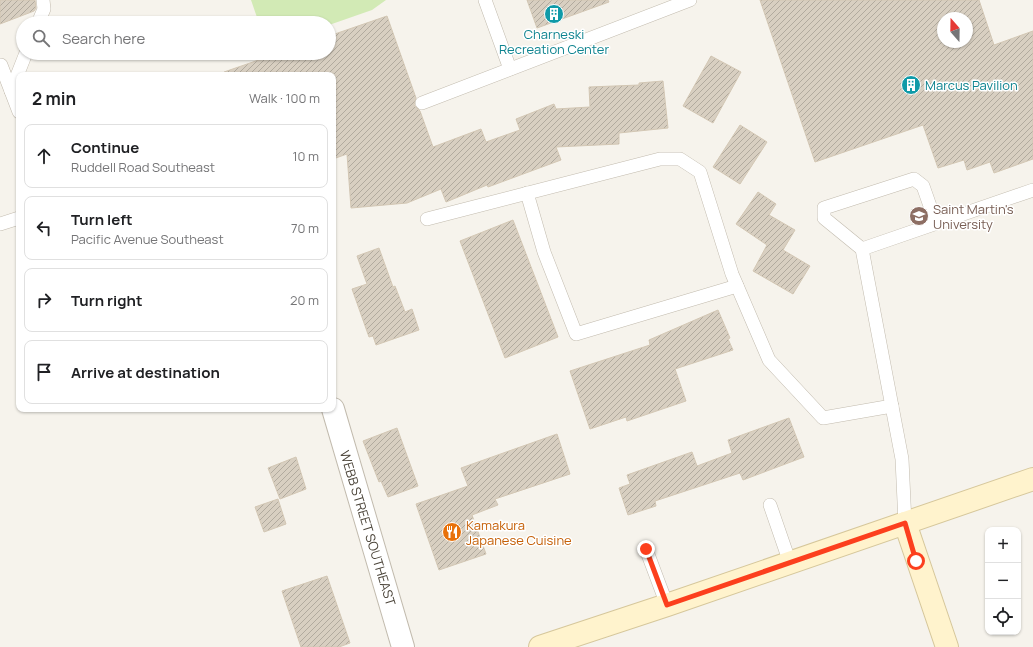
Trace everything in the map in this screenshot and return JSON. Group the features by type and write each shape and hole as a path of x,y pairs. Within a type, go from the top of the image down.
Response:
{"main road":[{"path":"540,647 667,605 1033,479"},
{"path":"905,523 947,647"}],"street":[{"name":"WEBB STREET SOUTHEAST","path":"334,412 403,647"}],"lane":[{"path":"41,16 44,9 43,0"},
{"path":"485,0 510,69"},
{"path":"422,102 690,0"},
{"path":"18,72 23,60"},
{"path":"0,66 2,65 16,104"},
{"path":"11,90 16,78"},
{"path":"426,219 660,159 680,159 700,172 737,286 769,360 823,418 892,406"},
{"path":"905,523 902,459 862,249 824,218 824,208 914,179 923,186 936,223"},
{"path":"862,249 1033,190"},
{"path":"527,193 544,252 576,334 737,286"},
{"path":"0,224 16,219"},
{"path":"770,504 790,563"},
{"path":"646,549 667,605"}],"green space":[{"path":"251,0 386,0 372,10 336,23 336,16 257,16"}],"building":[{"path":"0,0 35,0 36,8 34,11 21,16 16,16 16,18 0,24"},
{"name":"Charneski Recreation Center","path":"527,0 608,0 609,2 537,28"},
{"name":"Marcus Pavilion","path":"760,0 979,0 994,45 1033,31 1033,159 994,173 990,162 967,170 964,160 938,168 923,125 815,162"},
{"path":"387,16 416,98 414,105 420,111 433,147 481,129 486,142 520,130 516,119 554,104 556,109 590,107 589,87 639,85 639,83 663,81 668,128 619,133 619,144 556,147 561,160 488,187 487,185 446,202 441,189 407,203 351,208 347,154 336,158 336,72 224,72 259,60 336,60 336,34"},
{"path":"711,56 741,72 713,123 683,106"},
{"path":"740,125 767,142 740,184 713,167"},
{"path":"758,192 776,204 769,215 795,230 783,250 810,266 793,294 753,271 767,245 736,224"},
{"path":"513,220 558,337 505,358 460,241"},
{"path":"379,248 393,287 395,286 405,312 412,309 419,330 376,345 373,336 369,337 352,289 367,284 357,256"},
{"path":"718,310 730,338 728,339 733,350 675,369 686,401 627,421 626,417 590,429 570,371 650,345 649,340"},
{"path":"789,418 804,457 743,480 740,473 655,501 656,506 628,515 619,488 630,484 627,475 692,452 697,466 732,453 728,440"},
{"path":"397,428 418,486 388,497 381,481 379,482 363,441"},
{"path":"557,434 570,474 495,499 498,505 472,515 486,554 439,570 416,504 468,486 461,468"},
{"path":"296,457 306,489 280,499 268,468"},
{"path":"278,499 286,524 264,532 255,507"},
{"path":"327,576 350,643 339,647 301,647 282,591"}],"place":[{"name":"Charneski Recreation Center","path":"554,14"},
{"name":"Marcus Pavilion","path":"911,85"},
{"name":"Saint Martin's University","path":"919,216"},
{"name":"Kamakura Japanese Cuisine","path":"452,532"}],"route":[{"path":"646,549 667,605 905,523 916,561"}]}
